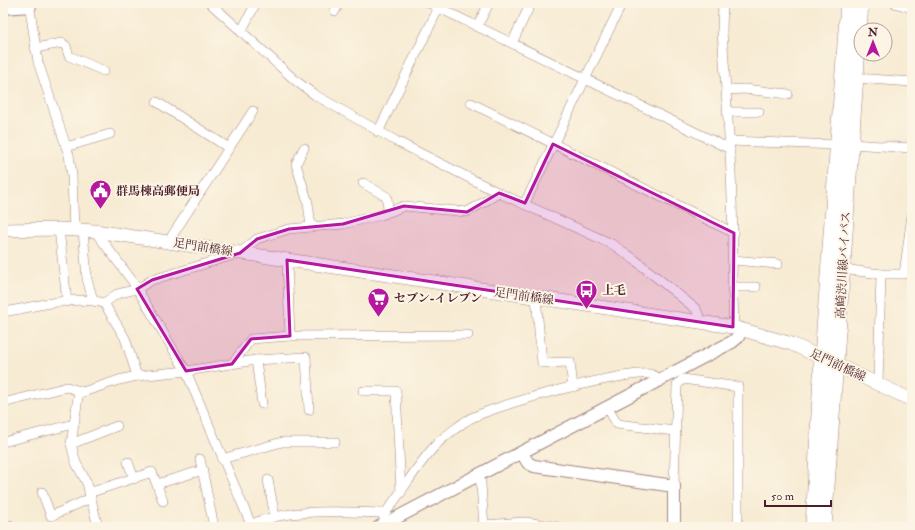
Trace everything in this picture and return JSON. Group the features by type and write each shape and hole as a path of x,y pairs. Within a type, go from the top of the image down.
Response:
{"main road":[{"name":"高崎渋川線バイパス","path":"824,527 838,364 842,269 848,3"},
{"name":"高崎渋川線バイパス","path":"813,527 822,358 844,144 856,78 861,3"},
{"name":"足門前橋線","path":"3,230 84,230 737,328 792,344 838,364 912,400"}],"street":[{"path":"210,3 296,81 328,103 378,132 499,193 525,203 601,238 625,253 696,308 701,322"},
{"path":"241,32 256,3"},
{"path":"429,3 440,5 477,27 512,44 730,145 844,144 912,148"},
{"path":"477,27 489,3"},
{"path":"512,44 531,3"},
{"path":"525,203 584,78 622,3"},
{"path":"84,230 137,289 186,371 249,526 275,517 323,512 382,521 522,453 732,342 738,337 732,287 734,234 730,145 722,30 723,3"},
{"path":"894,3 912,8"},
{"path":"3,8 30,4 35,48 66,147 84,230 86,279 93,300"},
{"path":"378,132 440,5"},
{"path":"35,48 62,43 66,46 69,56 104,70"},
{"path":"856,78 912,82"},
{"path":"726,90 744,89 788,94"},
{"path":"157,102 229,148"},
{"path":"472,103 734,234"},
{"path":"168,242 253,111"},
{"path":"727,112 759,112"},
{"path":"66,147 110,134"},
{"path":"304,148 296,164 308,203 311,227"},
{"path":"363,183 387,197 388,211"},
{"path":"104,303 117,294 137,289 152,280 240,253 257,239 289,230 344,224 381,215 404,206 466,212 499,193"},
{"path":"842,269 881,274 904,274 912,215"},
{"path":"59,230 67,302"},
{"path":"287,260 290,336"},
{"path":"733,260 778,264"},
{"path":"878,384 881,274"},
{"path":"732,287 756,287"},
{"path":"536,297 542,363 570,362 573,387"},
{"path":"3,312 67,302 93,300 104,303 125,338 137,376"},
{"path":"232,364 251,338 290,336 468,335"},
{"path":"3,403 67,387 83,392 119,380 137,376 186,371 256,360 306,357 310,410"},
{"path":"256,360 262,404"},
{"path":"382,521 386,512 436,445 465,421 477,414 573,387 628,376 651,374 661,379"},
{"path":"674,527 677,385 683,379 738,387 738,527"},
{"path":"79,391 71,444 76,463 87,483 98,527"},
{"path":"363,391 396,391 401,493"},
{"path":"607,407 617,424 675,431"},
{"path":"3,442 74,424"},
{"path":"71,444 117,426"},
{"path":"222,459 282,442 334,442"},
{"path":"522,453 528,462 534,466 674,486"},
{"path":"200,459 214,527"},
{"path":"128,462 134,479"},
{"path":"157,484 203,470"},
{"path":"42,492 51,516 90,496 152,472 163,501"},
{"path":"478,474 481,484 484,526 525,522 558,527"},
{"path":"268,480 275,517"}],"highlighted area":[{"path":"553,144 734,233 733,327 287,260 290,336 251,339 232,364 186,371 137,289 152,280 240,253 257,239 289,229 343,224 404,206 467,212 499,193 525,203"}],"place":[{"name":"群馬棟高郵便局","path":"100,210"},
{"name":"上毛","path":"587,310"},
{"name":"セブン-イレブン","path":"378,318"}]}
